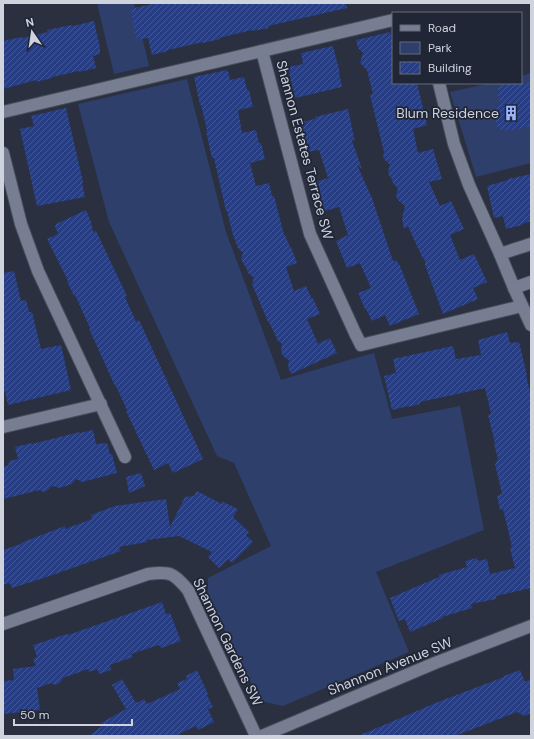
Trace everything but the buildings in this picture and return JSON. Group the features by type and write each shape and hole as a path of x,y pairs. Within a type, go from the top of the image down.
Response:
{"street":[{"name":"Shannon Estates Terrace SW","path":"3,112 392,20"},
{"name":"Shannon Estates Terrace SW","path":"262,51 310,234 361,345 522,306"},
{"path":"439,84 454,144 468,185 531,325"},
{"path":"3,153 17,210 38,270 125,457"},
{"path":"500,254 531,244"},
{"path":"514,288 531,282"},
{"path":"3,427 101,404"},
{"name":"Shannon Gardens SW","path":"3,624 148,574 162,572 173,574 181,580 188,590 256,736"},
{"name":"Shannon Avenue SW","path":"262,736 435,663 531,626"}],"green space":[{"path":"97,3 134,3 149,66 114,74"},
{"path":"531,73 531,163 476,177 450,92 486,84 522,84 522,76"},
{"path":"187,79 226,232 281,380 374,353 392,419 460,406 484,530 376,572 409,652 283,706 260,701 208,597 208,578 271,546 234,463 217,456 109,222 78,104"}],"place":[{"name":"Blum Residence","path":"511,113"}]}
